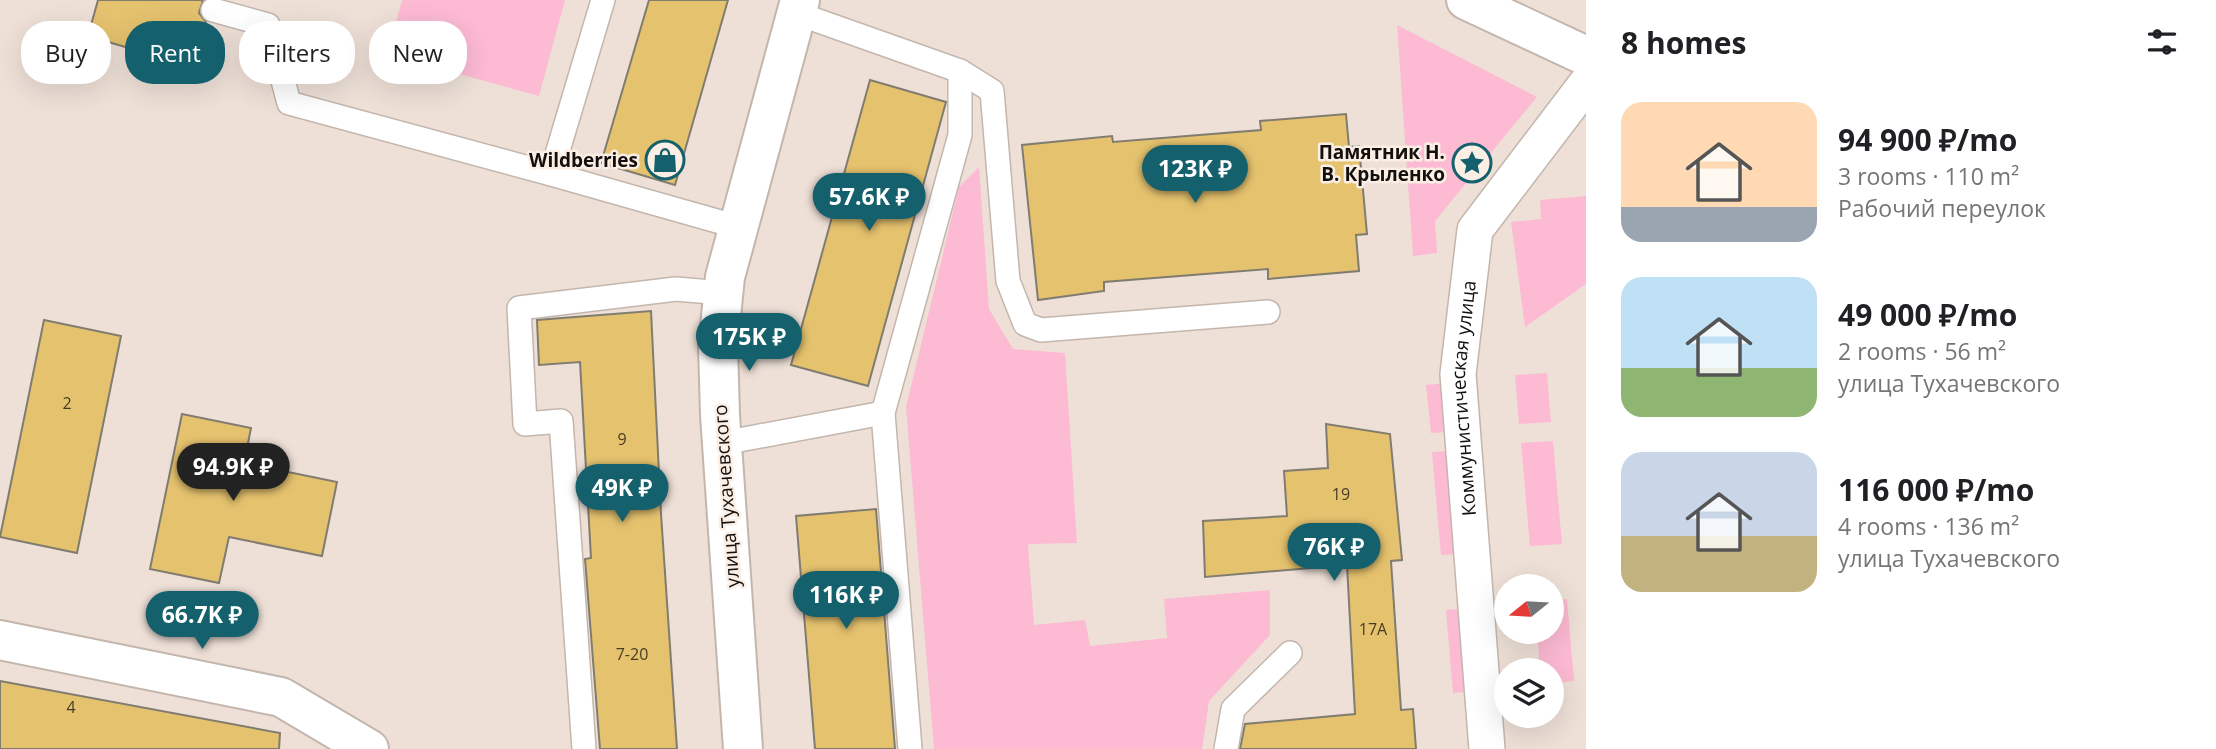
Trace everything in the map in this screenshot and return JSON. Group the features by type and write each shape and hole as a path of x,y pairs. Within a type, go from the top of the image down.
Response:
{"street":[{"path":"1466,0 1586,56"},
{"name":"улица Тухачевского","path":"743,749 718,346 723,293 738,227 798,7"},
{"name":"Коммунистическая улица","path":"1487,749 1458,374 1475,230 1586,83"},
{"path":"0,640 281,697 369,749"}],"lane":[{"path":"551,174 603,0"},
{"path":"798,7 960,71 992,91 1009,281 1025,324 1041,330 1268,312"},
{"path":"213,10 268,25 289,103 738,227"},
{"path":"910,749 883,413 960,135 960,71"},
{"path":"584,749 561,421 525,424 519,308 676,289 723,293"},
{"path":"723,443 883,413"},
{"path":"1226,749 1233,709 1290,653"}],"shaded area":[{"path":"402,0 565,0 539,96 467,76 467,21 396,21"},
{"path":"1397,25 1537,97 1435,221 1437,253 1413,256"},
{"path":"979,167 989,309 1013,349 1065,353 1077,543 1028,544 1034,625 1085,620 1090,646 1167,638 1164,599 1270,590 1270,635 1209,701 1202,749 934,749 906,407 959,187"},
{"path":"1586,196 1586,284 1525,327 1511,222 1541,219 1540,200"},
{"path":"1547,373 1551,422 1519,424 1515,375"},
{"path":"1458,382 1462,431 1431,433 1426,385"},
{"path":"1553,441 1562,544 1530,546 1521,443"},
{"path":"1464,450 1473,553 1441,555 1432,452"},
{"path":"1564,599 1567,599 1574,681 1564,682 1564,658 1539,658 1538,644 1564,644"},
{"path":"1478,608 1485,690 1453,693 1446,610"}],"building":[{"path":"98,0 203,0 199,13 205,21 125,21 125,47 111,43 111,21 92,21"},
{"path":"649,0 728,0 675,185 601,163"},
{"path":"870,80 946,102 868,386 791,365"},
{"path":"1346,114 1349,147 1359,146 1367,234 1356,235 1359,271 1268,279 1268,269 1104,282 1104,291 1038,300 1022,145 1112,136 1113,142 1261,130 1260,121"},
{"path":"651,311 677,749 600,749 585,559 591,558 580,362 539,365 537,320"},
{"path":"44,320 121,336 77,553 0,537"},
{"path":"182,414 251,428 244,463 337,482 322,556 229,537 219,583 150,569"},
{"path":"1326,424 1390,434 1402,560 1391,561 1401,710 1413,709 1416,749 1240,749 1245,724 1355,714 1347,565 1205,577 1203,521 1287,516 1284,471 1328,468"},
{"path":"876,509 895,749 815,749 796,516"},
{"path":"0,681 280,733 279,749 0,749"}],"place":[{"name":"Wildberries","path":"665,160"},
{"name":"Памятник Н. В. Крыленко","path":"1472,163"}]}
